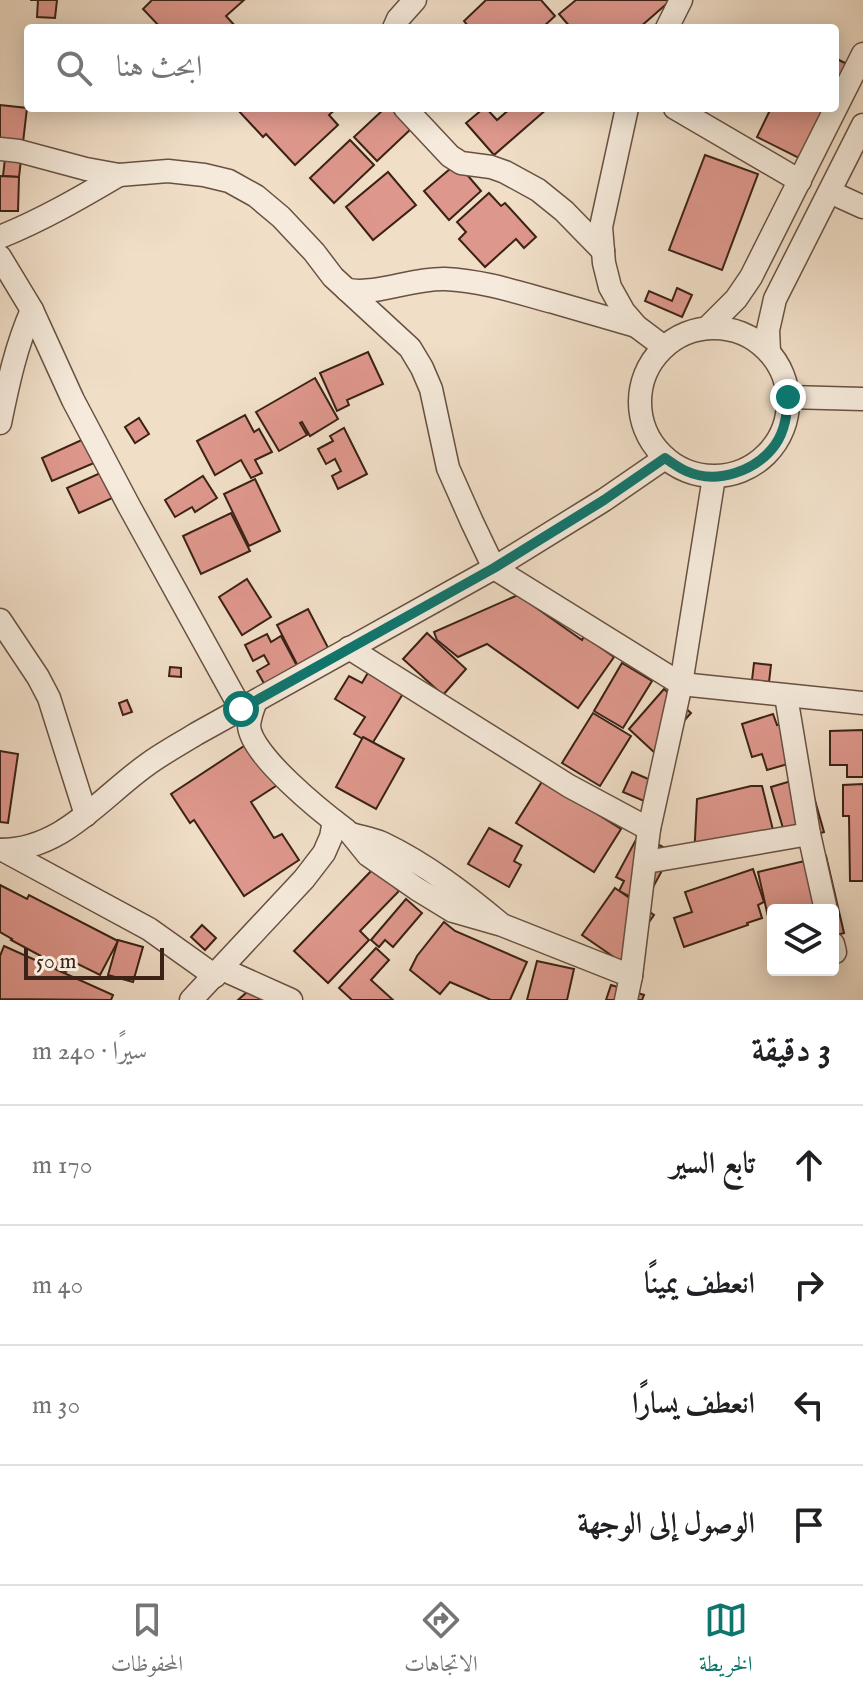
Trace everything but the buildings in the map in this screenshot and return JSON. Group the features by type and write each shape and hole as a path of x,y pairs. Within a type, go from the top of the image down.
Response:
{"street":[{"path":"396,24 415,0"},
{"path":"669,24 681,0"},
{"path":"839,102 863,54"},
{"path":"409,112 450,156 461,163 491,167 538,190 564,211 603,251"},
{"path":"626,112 601,227 604,263 610,287 624,312 636,326 664,347"},
{"path":"682,112 800,181"},
{"path":"707,328 736,299 751,277 834,112"},
{"path":"769,352 768,330 775,299 863,125"},
{"path":"0,149 119,175 168,171 229,181 256,196 281,217 333,277 410,348 431,389 448,468 494,568 681,684 863,703"},
{"path":"0,237 59,210 119,175"},
{"path":"830,192 863,207"},
{"path":"0,257 32,310 87,427 248,705 249,726 257,746 287,780 343,828 380,842 415,862 464,893 502,925 631,976"},
{"path":"347,290 376,290 422,280 469,281 506,288 636,326"},
{"path":"0,423 10,371 21,333 32,310"},
{"path":"707,328 741,334 769,352 783,373 788,397 786,421 776,444 759,461 738,473 714,477 688,472 665,458 649,439 640,416 640,391 648,367 664,347 684,334 707,328"},
{"path":"788,397 863,399"},
{"path":"2,850 29,847 56,836 148,763 494,568 665,458"},
{"path":"626,1000 649,829 681,684 714,477"},
{"path":"0,620 49,698 86,815"},
{"path":"349,648 569,786 649,829"},
{"path":"786,696 809,834 825,904"},
{"path":"191,1000 304,879 324,853 331,837 343,828"},
{"path":"646,862 809,834"},
{"path":"2,850 149,929 219,972 291,1000"}],"route":[{"path":"241,709 494,568 665,458 688,472 714,477 738,473 759,461 776,444 786,421 788,397"}]}
